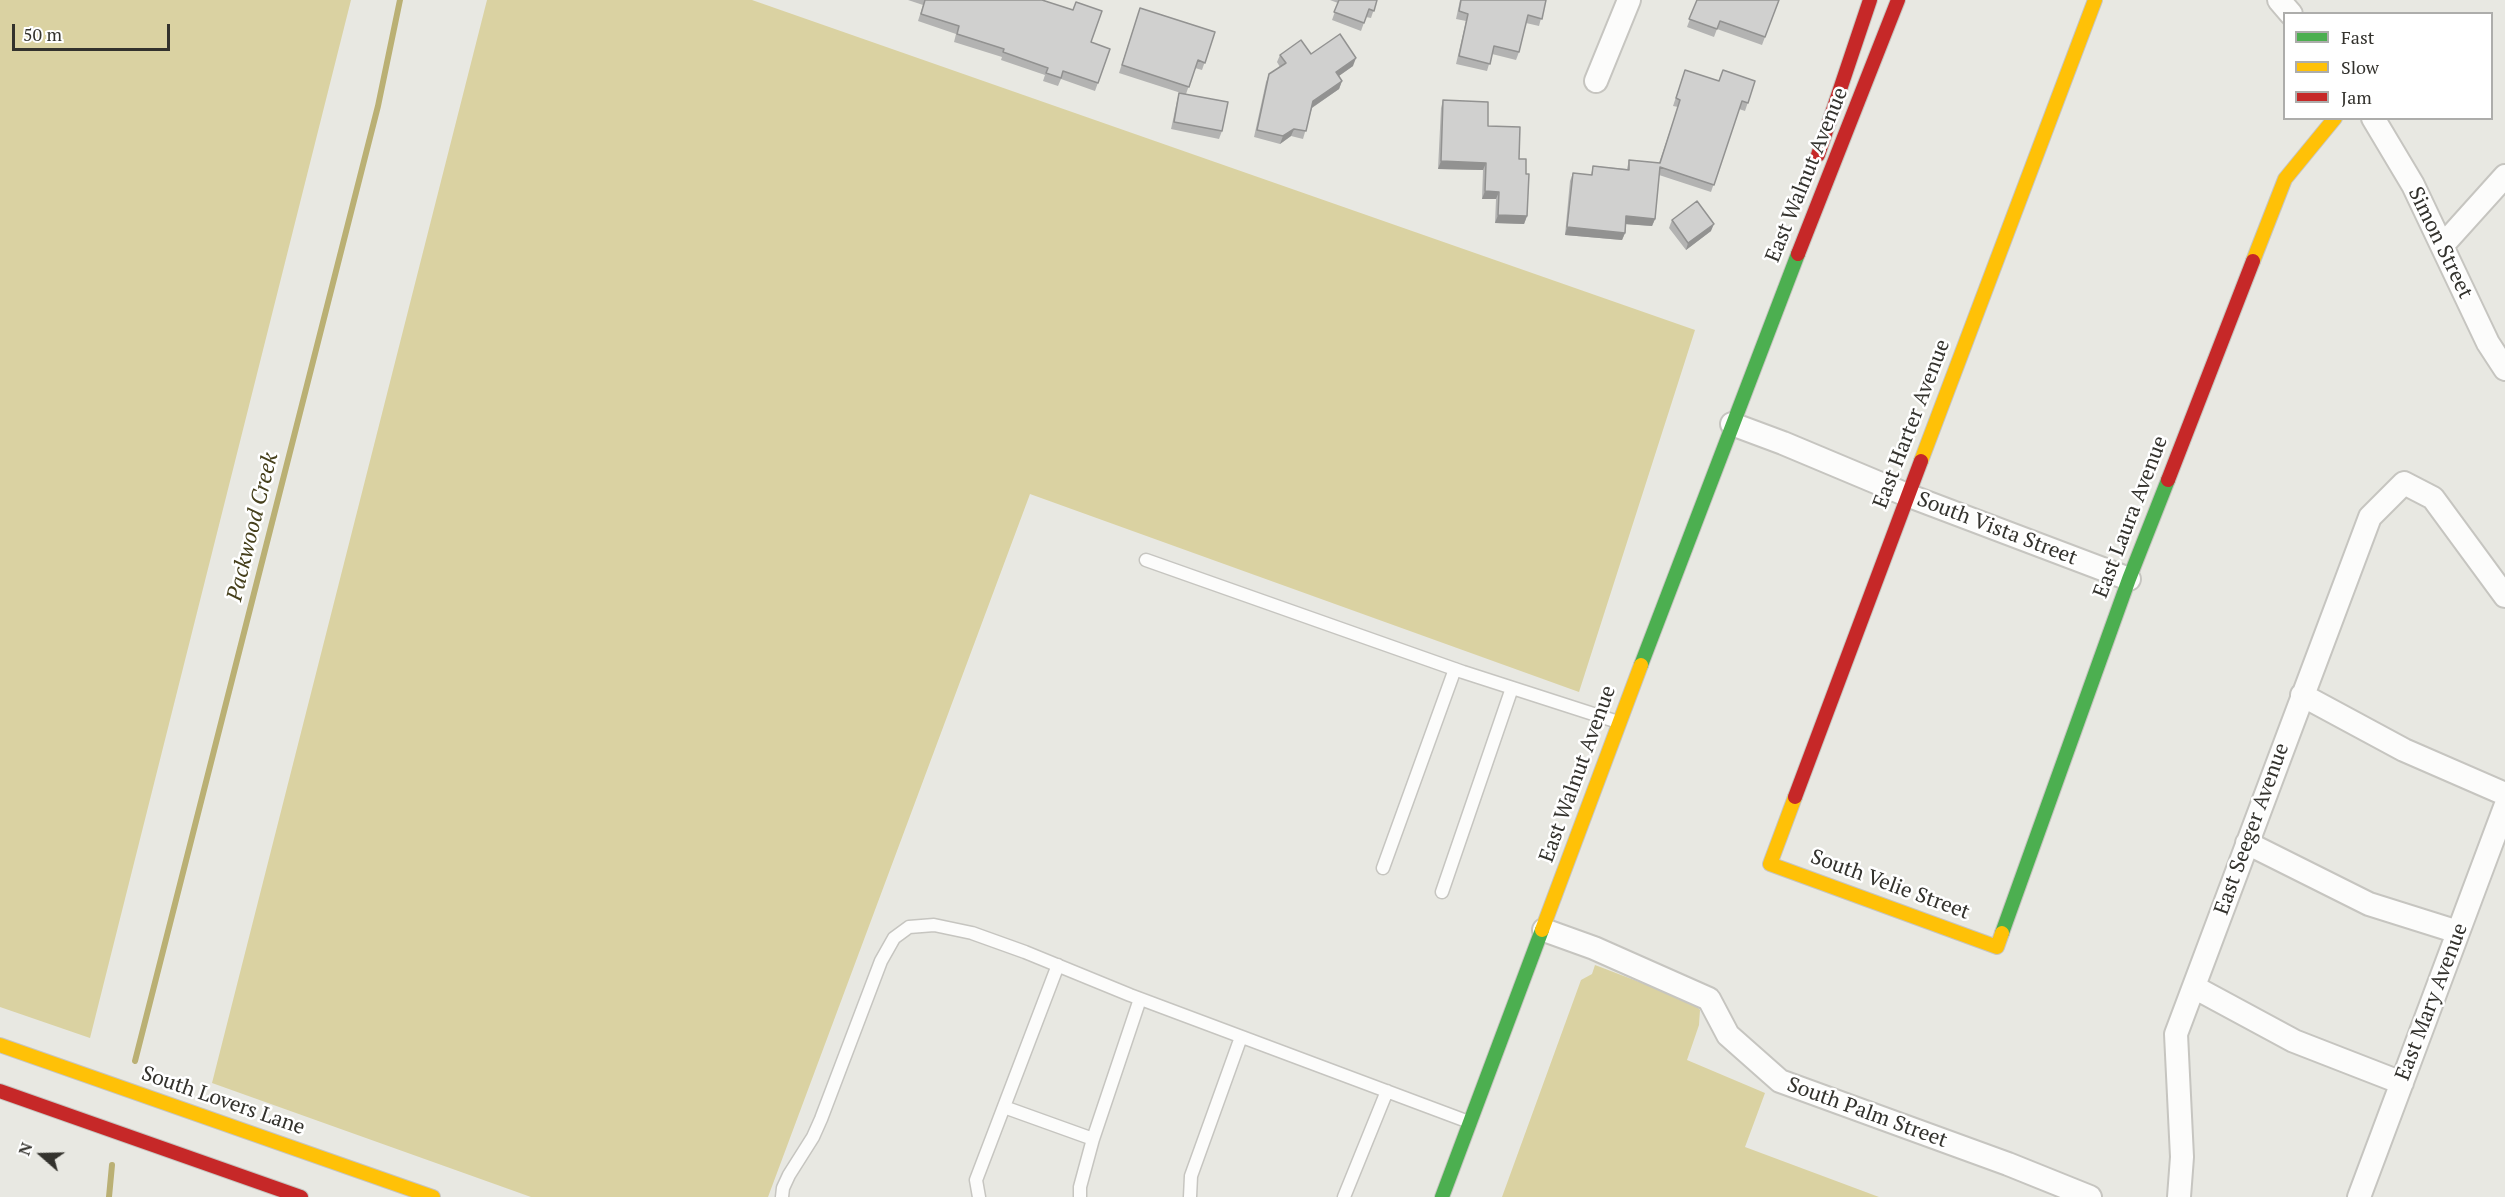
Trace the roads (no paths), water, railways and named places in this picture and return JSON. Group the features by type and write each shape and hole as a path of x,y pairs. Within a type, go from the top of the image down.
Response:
{"main road":[{"name":"East Walnut Avenue","path":"1815,164 1870,0"},
{"name":"East Walnut Avenue","path":"1442,1197 1544,930 1753,366 1898,0"},
{"name":"East Harter Avenue","path":"1770,864 2095,0"},
{"name":"East Laura Avenue","path":"1997,947 2129,579 2285,179 2334,120"},
{"name":"East Walnut Avenue","path":"1753,366 1805,197"},
{"name":"South Velie Street","path":"1770,864 1997,947"},
{"name":"South Lovers Lane","path":"0,1045 432,1197"},
{"path":"0,1091 301,1197"}],"street":[{"path":"1596,81 1629,0"},
{"path":"2279,0 2288,12"},
{"name":"Simon Street","path":"2374,120 2413,185 2488,343 2505,369"},
{"path":"2442,246 2505,176"},
{"name":"South Vista Street","path":"1732,424 1907,495 2129,579"},
{"name":"East Seeger Avenue","path":"2179,1197 2182,1157 2176,1034 2370,517 2404,483 2433,498 2505,596"},
{"path":"2302,695 2404,750 2505,794"},
{"name":"East Mary Avenue","path":"2359,1197 2505,807"},
{"path":"2247,843 2369,904 2458,932"},
{"name":"South Palm Street","path":"1544,930 1594,948 1709,999 1728,1035 1780,1082 2008,1164 2090,1197"},
{"path":"2194,987 2294,1041 2402,1083"}],"lane":[{"path":"1146,560 1455,669 1619,723"},
{"path":"1383,868 1455,669"},
{"path":"1442,892 1512,688"},
{"path":"782,1197 789,1175 813,1137 821,1119 881,961 894,938 909,927 934,925 972,933 1140,999 1470,1122"},
{"path":"979,1197 976,1180 1058,965"},
{"path":"1080,1197 1080,1187 1093,1139 1140,999"},
{"path":"1190,1197 1191,1176 1241,1036"},
{"path":"1344,1197 1387,1091"},
{"path":"1004,1107 1093,1139"}],"waterway":[{"name":"Packwood Creek","path":"135,1061 378,106 400,0"},
{"name":"Packwood Creek","path":"109,1197 112,1165"}]}
